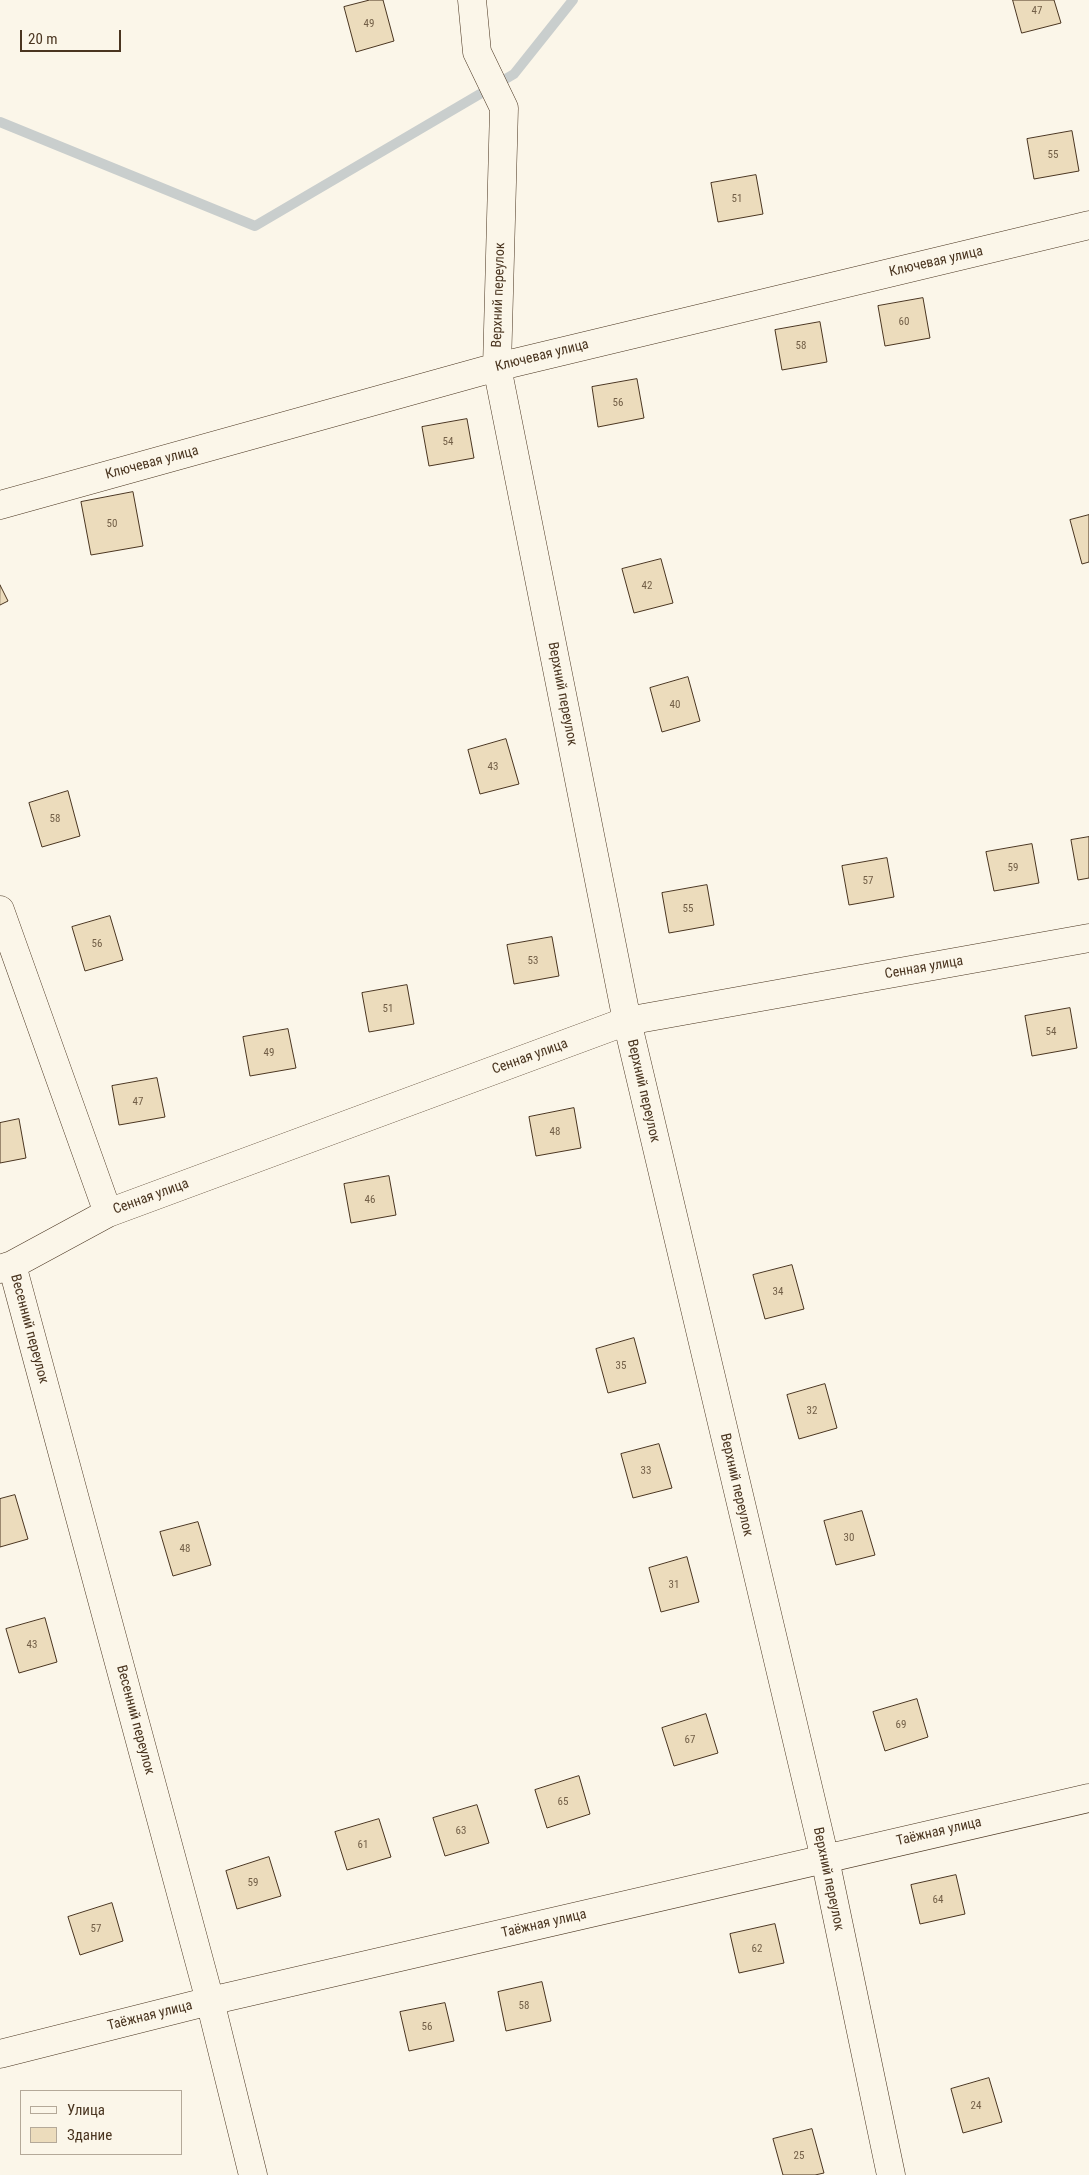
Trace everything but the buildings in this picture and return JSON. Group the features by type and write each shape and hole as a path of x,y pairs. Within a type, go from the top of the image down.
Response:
{"street":[{"name":"Верхний переулок","path":"472,0 477,52 504,108 497,367 627,1021 825,1859 891,2175"},
{"name":"Ключевая улица","path":"0,504 497,367 1089,225"},
{"path":"0,910 108,1213"},
{"name":"Сенная улица","path":"6,1267 108,1213 627,1021 1089,938"},
{"name":"Весенний переулок","path":"6,1267 210,2001 252,2175"},
{"name":"Таёжная улица","path":"0,2054 210,2001 1089,1798"}],"waterway":[{"path":"0,122 255,226 514,74 573,0"}]}
